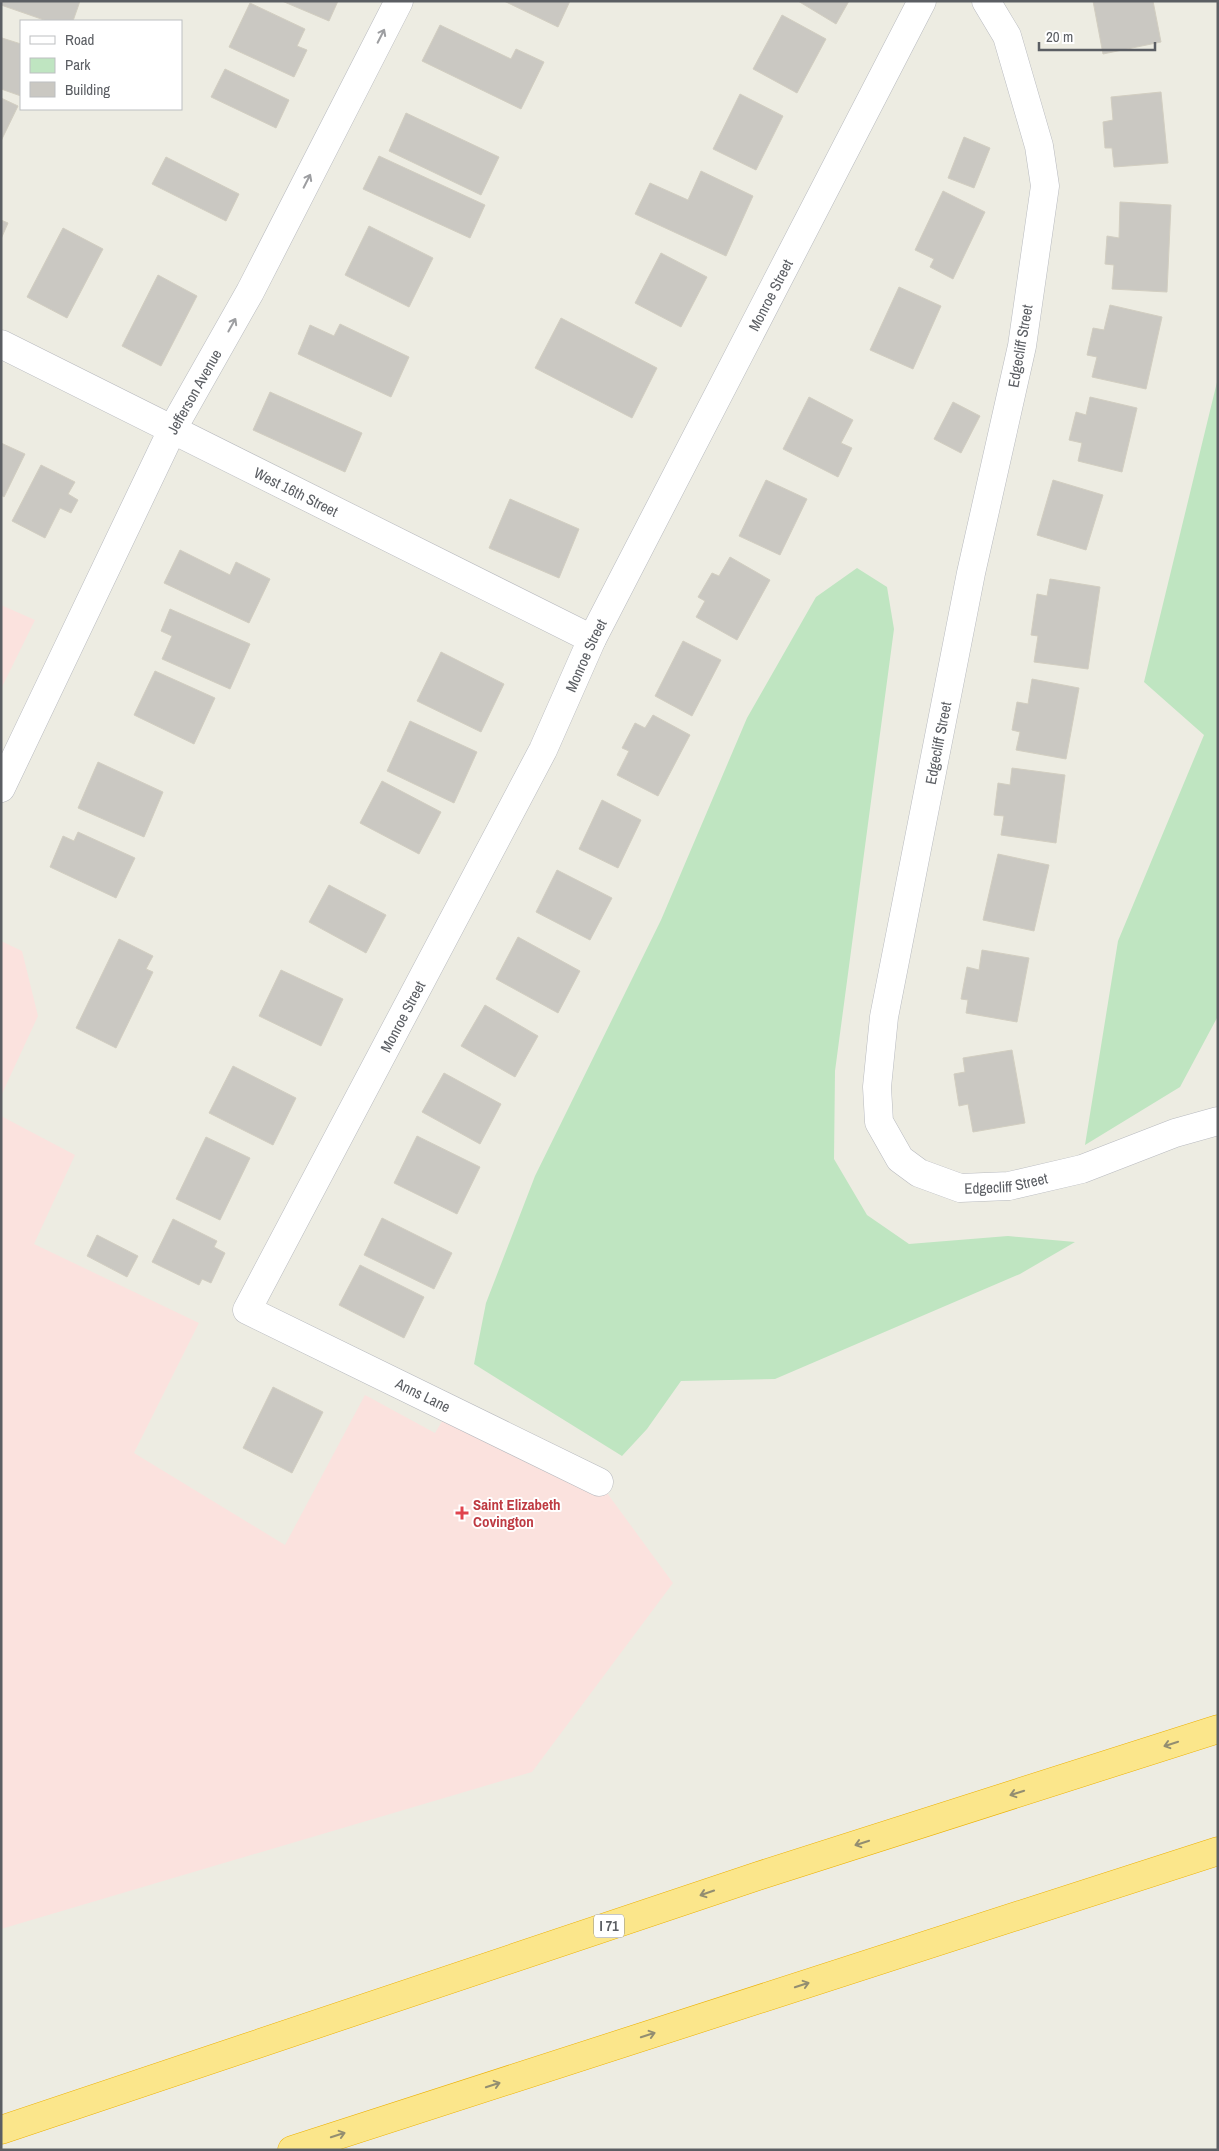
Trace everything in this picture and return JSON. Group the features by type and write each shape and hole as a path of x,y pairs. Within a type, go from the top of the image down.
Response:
{"highway":[{"name":"I 71","path":"1,2130 767,1873 1218,1729"},
{"path":"292,2150 1218,1851"}],"street":[{"name":"Jefferson Avenue","path":"1,788 173,428 250,292 399,1"},
{"name":"Monroe Street","path":"247,1310 543,750 592,639 922,1"},
{"name":"Edgecliff Street","path":"986,1 1007,36 1039,146 1045,186 1022,346 971,573 884,1017 878,1087 880,1122 900,1159 919,1173 960,1188 1009,1186 1082,1169 1175,1134 1218,1121"},
{"name":"West 16th Street","path":"1,344 173,428 592,639"},
{"name":"Anns Lane","path":"247,1310 599,1482"}],"shaded area":[{"path":"1,605 35,620 1,689"},
{"path":"1,941 22,951 38,1016 1,1096"},
{"name":"Saint Elizabeth Covington","path":"1,1116 75,1155 34,1244 199,1323 134,1453 285,1545 365,1395 435,1433 450,1408 599,1482 673,1583 532,1772 1,1929"}],"green space":[{"path":"1218,378 1218,1016 1180,1087 1085,1145 1118,941 1204,735 1144,682"},
{"path":"857,568 887,587 894,629 835,1071 834,1159 867,1215 909,1244 1008,1236 1075,1242 1020,1274 775,1379 681,1381 647,1429 622,1456 474,1364 486,1303 535,1176 661,920 747,718 816,597"}],"building":[{"path":"3,1 80,1 73,20 44,20 1,5"},
{"path":"282,1 338,1 329,21"},
{"path":"504,1 570,1 558,27"},
{"path":"798,1 849,1 836,24"},
{"path":"1093,1 1153,1 1161,42 1103,54"},
{"path":"250,3 305,29 297,46 307,50 294,77 229,47"},
{"path":"782,15 826,39 797,93 753,69"},
{"path":"440,25 511,59 516,49 544,62 521,109 422,61"},
{"path":"2,38 20,44 20,96 1,89"},
{"path":"225,69 289,100 276,128 211,97"},
{"path":"1161,92 1168,163 1114,167 1112,148 1105,148 1103,122 1113,120 1111,97"},
{"path":"740,94 783,116 756,170 713,149"},
{"path":"1,98 18,106 1,141"},
{"path":"406,113 499,157 481,195 389,151"},
{"path":"964,137 990,148 974,188 948,178"},
{"path":"379,156 485,205 470,238 363,189"},
{"path":"166,157 239,194 226,221 152,184"},
{"path":"701,171 753,196 726,256 635,214 650,183 688,200"},
{"path":"943,191 985,212 953,279 930,267 934,259 915,250"},
{"path":"1120,202 1171,205 1167,292 1112,289 1114,265 1105,264 1107,236 1119,238"},
{"path":"1,220 8,223 1,239"},
{"path":"369,226 433,258 409,307 345,275"},
{"path":"63,228 103,249 67,318 27,297"},
{"path":"661,253 707,277 681,327 635,303"},
{"path":"158,275 197,296 161,366 122,346"},
{"path":"899,287 941,306 913,369 870,350"},
{"path":"1110,305 1162,317 1146,389 1092,377 1097,357 1087,355 1093,328 1104,330"},
{"path":"561,318 657,368 632,418 535,368"},
{"path":"340,324 409,357 391,397 298,354 310,325 334,336"},
{"path":"270,392 362,433 345,472 253,430"},
{"path":"809,397 853,420 841,443 852,448 838,477 783,449"},
{"path":"1090,397 1137,408 1122,472 1078,461 1082,443 1069,440 1076,412 1086,415"},
{"path":"953,402 980,416 961,453 934,439"},
{"path":"1,443 25,454 4,497 1,495"},
{"path":"41,465 75,482 68,494 78,500 71,513 60,508 45,538 12,521"},
{"path":"766,480 807,499 780,555 739,536"},
{"path":"1053,480 1103,495 1086,550 1037,535"},
{"path":"510,499 579,529 559,578 489,548"},
{"path":"180,550 230,575 236,562 270,579 249,623 164,583"},
{"path":"730,557 770,580 737,640 696,617 705,601 698,597 712,573 719,576"},
{"path":"1050,579 1100,587 1088,669 1034,662 1038,636 1031,635 1037,594 1047,596"},
{"path":"170,609 250,644 230,689 162,659 172,636 161,631"},
{"path":"683,641 721,660 692,716 655,696"},
{"path":"441,652 504,684 481,732 417,701"},
{"path":"155,671 215,698 194,744 134,715"},
{"path":"1032,679 1079,688 1066,759 1016,750 1020,732 1012,730 1017,702 1028,704"},
{"path":"653,715 690,735 658,796 617,775 629,751 622,748 635,723 645,728"},
{"path":"410,721 477,752 454,803 387,771"},
{"path":"98,762 163,792 144,837 78,808"},
{"path":"1012,768 1065,775 1056,843 1001,835 1004,816 994,815 998,783 1010,785"},
{"path":"382,781 441,812 419,854 360,823"},
{"path":"602,800 641,820 618,868 579,849"},
{"path":"78,832 135,858 116,898 50,867 63,836 74,841"},
{"path":"998,854 1049,865 1034,931 983,920"},
{"path":"557,870 612,898 590,940 536,912"},
{"path":"329,885 386,915 366,953 309,922"},
{"path":"518,937 580,971 558,1013 496,979"},
{"path":"119,939 153,956 146,969 153,972 116,1048 76,1028"},
{"path":"982,950 1029,958 1017,1022 966,1013 968,1000 961,999 967,967 979,970"},
{"path":"281,970 343,999 321,1046 259,1016"},
{"path":"485,1005 538,1036 515,1077 461,1046"},
{"path":"1012,1050 1025,1123 973,1132 968,1104 959,1106 954,1074 965,1072 963,1058"},
{"path":"233,1066 296,1098 273,1145 209,1113"},
{"path":"444,1073 501,1104 480,1144 422,1112"},
{"path":"417,1136 480,1167 457,1214 394,1183"},
{"path":"206,1137 250,1158 220,1220 176,1199"},
{"path":"382,1218 452,1253 434,1289 364,1255"},
{"path":"173,1219 217,1241 214,1247 225,1253 211,1283 202,1279 199,1285 152,1262"},
{"path":"97,1235 138,1256 127,1277 87,1256"},
{"path":"360,1265 424,1297 404,1338 339,1305"},
{"path":"273,1387 323,1412 292,1473 243,1448"}],"place":[{"name":"Saint Elizabeth Covington","path":"462,1513"}]}
